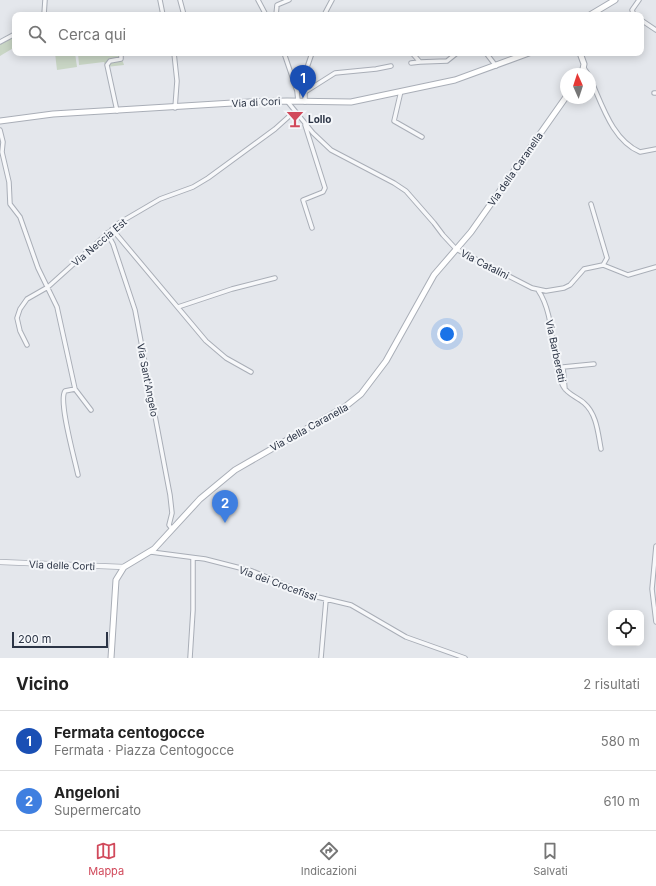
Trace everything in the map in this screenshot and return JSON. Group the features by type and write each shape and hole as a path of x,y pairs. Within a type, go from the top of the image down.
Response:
{"main road":[{"path":"595,12 615,0"},
{"name":"Via di Cori","path":"0,121 39,116 288,101 349,102 455,80 521,56"},
{"path":"581,56 584,68"},
{"name":"Via della Caranella","path":"124,567 151,552 204,496 239,467 357,398 391,354 436,272 471,232 561,104"},
{"path":"111,658 116,579 124,567"}],"street":[{"path":"44,12 45,0"},
{"path":"160,0 162,12"},
{"path":"180,0 183,12"},
{"path":"258,0 264,12"},
{"path":"276,12 277,5 289,0"},
{"path":"326,12 332,0"},
{"path":"633,12 632,10 639,0"},
{"path":"644,22 656,30"},
{"path":"0,42 12,36"},
{"path":"117,111 106,66 109,62 121,59 121,56"},
{"path":"174,56 177,81 175,108"},
{"path":"285,56 299,89 305,92"},
{"path":"298,101 299,89 311,56"},
{"path":"415,56 420,62"},
{"path":"411,63 447,61 453,56"},
{"path":"488,56 496,66"},
{"path":"305,92 335,72 376,69 391,66"},
{"path":"401,91 394,121 422,137"},
{"path":"596,91 610,121 622,139 641,153 656,149"},
{"path":"305,92 305,102"},
{"name":"Via Catalini","path":"288,101 304,122 333,151 404,190 417,202 456,249 538,290"},
{"name":"Via Neccia Est","path":"27,345 18,325 18,314 27,299 48,287 112,229 158,200 192,187 208,178 277,128 295,110"},
{"path":"304,122 325,188 323,192 303,200 312,228"},
{"path":"0,130 3,142 2,153 9,182 10,204 20,217 36,265 57,307 75,389 91,410"},
{"path":"590,204 607,258 603,265"},
{"path":"112,229 210,345 226,358 251,372"},
{"name":"Via Sant'Angelo","path":"107,234 112,242 135,313 171,498 172,514 169,525 172,529"},
{"path":"538,290 550,290 566,287 583,270 603,265 628,275 656,267"},
{"path":"178,306 274,278"},
{"name":"Via Barberetti","path":"538,290 547,309 553,333 558,369 565,389 585,403 590,410 597,427 601,448"},
{"path":"565,389 563,367 594,364"},
{"path":"75,389 64,391 63,395 65,414 78,475"},
{"path":"656,546 654,552 652,592 656,622"},
{"name":"Via dei Crocefissi","path":"151,552 193,558 252,571 305,594 352,606 408,638 464,658"},
{"path":"190,658 193,610 193,558"},
{"name":"Via delle Corti","path":"0,562 124,567"},
{"path":"321,658 326,600"}],"green space":[{"path":"12,38 12,49 0,56 0,44"},
{"path":"55,56 75,56 77,67 57,70"},
{"path":"78,56 121,56 124,65 106,67 104,62 79,65"}],"place":[{"name":"Fermata centogocce","path":"303,98"},
{"name":"Lollo","path":"295,119"},
{"name":"Angeloni","path":"225,523"}]}
